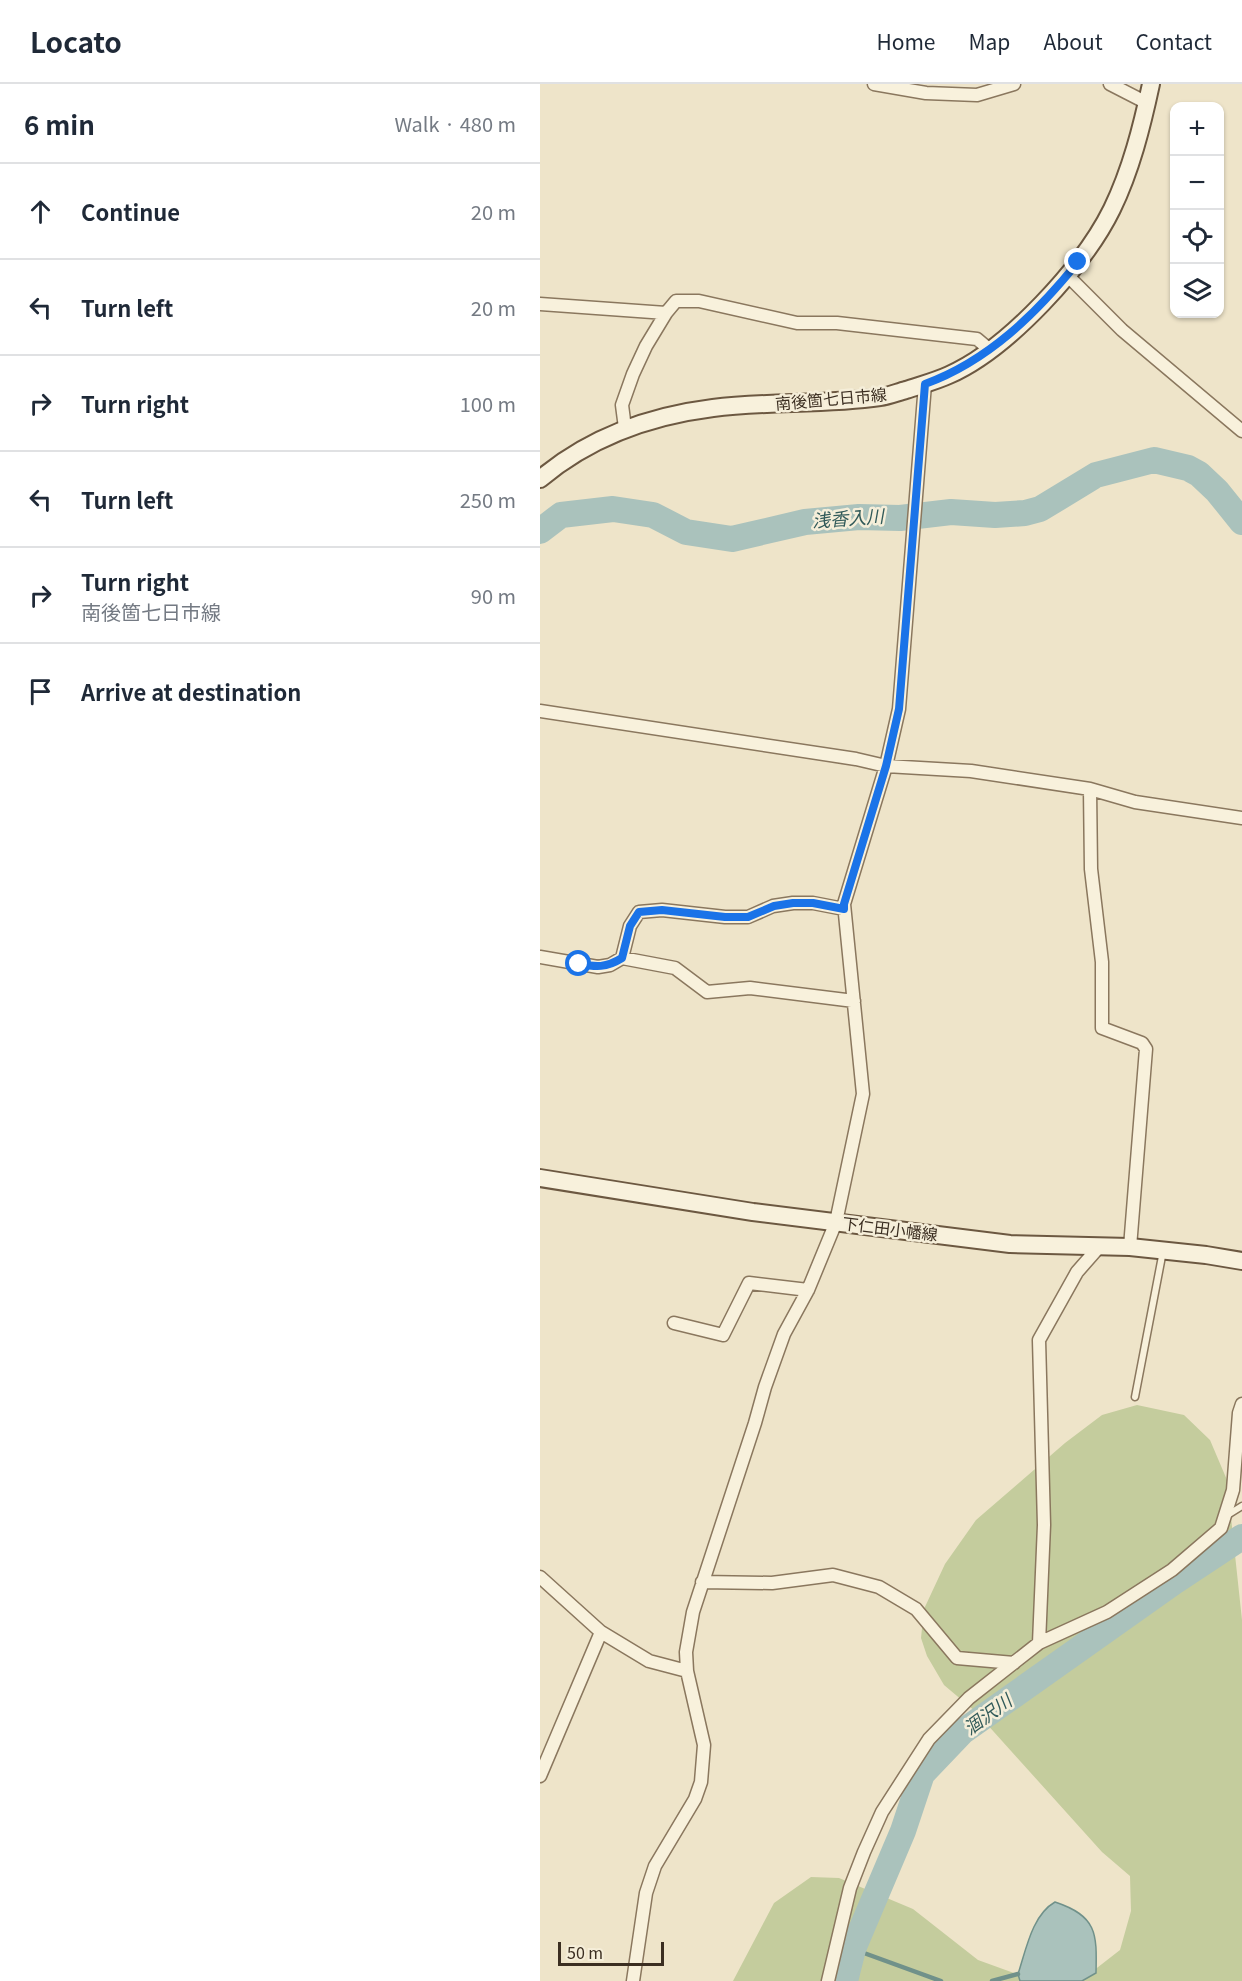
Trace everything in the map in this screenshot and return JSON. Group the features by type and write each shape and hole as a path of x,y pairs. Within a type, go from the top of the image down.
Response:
{"main road":[{"name":"南後箇七日市線","path":"540,479 581,449 625,428 669,415 713,408 883,397 950,375 990,350 1044,302 1089,249 1111,210 1132,156 1151,84"},
{"name":"下仁田小幡線","path":"540,1178 753,1212 1010,1244 1130,1247 1242,1261"}],"street":[{"path":"873,84 926,93 977,96 1014,84"},
{"path":"1110,84 1147,103"},
{"path":"1067,275 1122,330 1242,432"},
{"path":"625,428 622,405 646,346 676,301 699,301 798,323 837,323 977,339 990,350"},
{"path":"540,304 666,313"},
{"path":"633,1981 646,1893 655,1866 695,1799 701,1782 704,1745 687,1671 686,1652 693,1612 768,1376 784,1334 808,1290 836,1222 863,1094 844,904 886,766 899,709 925,384"},
{"path":"540,711 856,759 886,766 971,771 1090,789 1135,802 1242,818"},
{"path":"1090,789 1091,869 1102,962 1102,1028 1142,1043 1146,1049 1130,1247"},
{"path":"622,958 630,926 639,912 662,910 725,917 748,917 774,906 793,903 813,903 844,909"},
{"path":"540,957 598,967 610,965 622,958 675,968 706,993 750,988 854,1000"},
{"path":"1039,1643 1044,1525 1039,1340 1077,1272 1100,1246"},
{"path":"674,1323 723,1335 749,1283 808,1290"},
{"path":"828,1981 850,1888 882,1812 929,1739 969,1698 1039,1643 1107,1612 1172,1570 1221,1528 1233,1490 1239,1413 1242,1404"},
{"path":"702,1582 772,1583 833,1575 879,1587 916,1609 957,1658 1014,1663"},
{"path":"540,1577 601,1632 649,1661 687,1671"},
{"path":"540,1776 601,1632"}],"lane":[{"path":"1135,1397 1164,1251"},
{"path":"1225,1516 1242,1506"}],"green space":[{"path":"1137,1405 1184,1415 1210,1440 1227,1480 1242,1620 1242,1981 1068,1981 1084,1978 1120,1950 1131,1911 1130,1876 1102,1852 976,1712 944,1685 927,1656 921,1638 924,1609 945,1564 976,1520 1065,1443 1102,1415"},
{"path":"811,1877 839,1878 913,1909 978,1960 1036,1981 733,1981 774,1903"}],"water":[{"path":"1055,1902 1079,1913 1092,1928 1096,1947 1096,1973 1082,1981 1020,1981 1018,1974 1035,1924 1047,1908"}],"waterway":[{"name":"浅香入川","path":"540,531 561,515 613,509 653,515 686,532 732,539 805,522 859,517 900,518 951,512 995,515 1025,513 1040,509 1096,475 1154,460 1188,468 1199,474 1217,491 1242,522"},
{"name":"涸沢川","path":"845,1981 853,1949 903,1831 922,1774 962,1732 1174,1582 1242,1537"},
{"path":"853,1949 941,1981"},
{"path":"992,1981 1018,1974"}],"route":[{"path":"579,964 598,967 610,965 622,958 630,926 639,912 662,910 725,917 748,917 774,906 793,903 813,903 844,909 886,766 899,709 925,384 950,375 990,350 1044,302 1078,262"}]}
